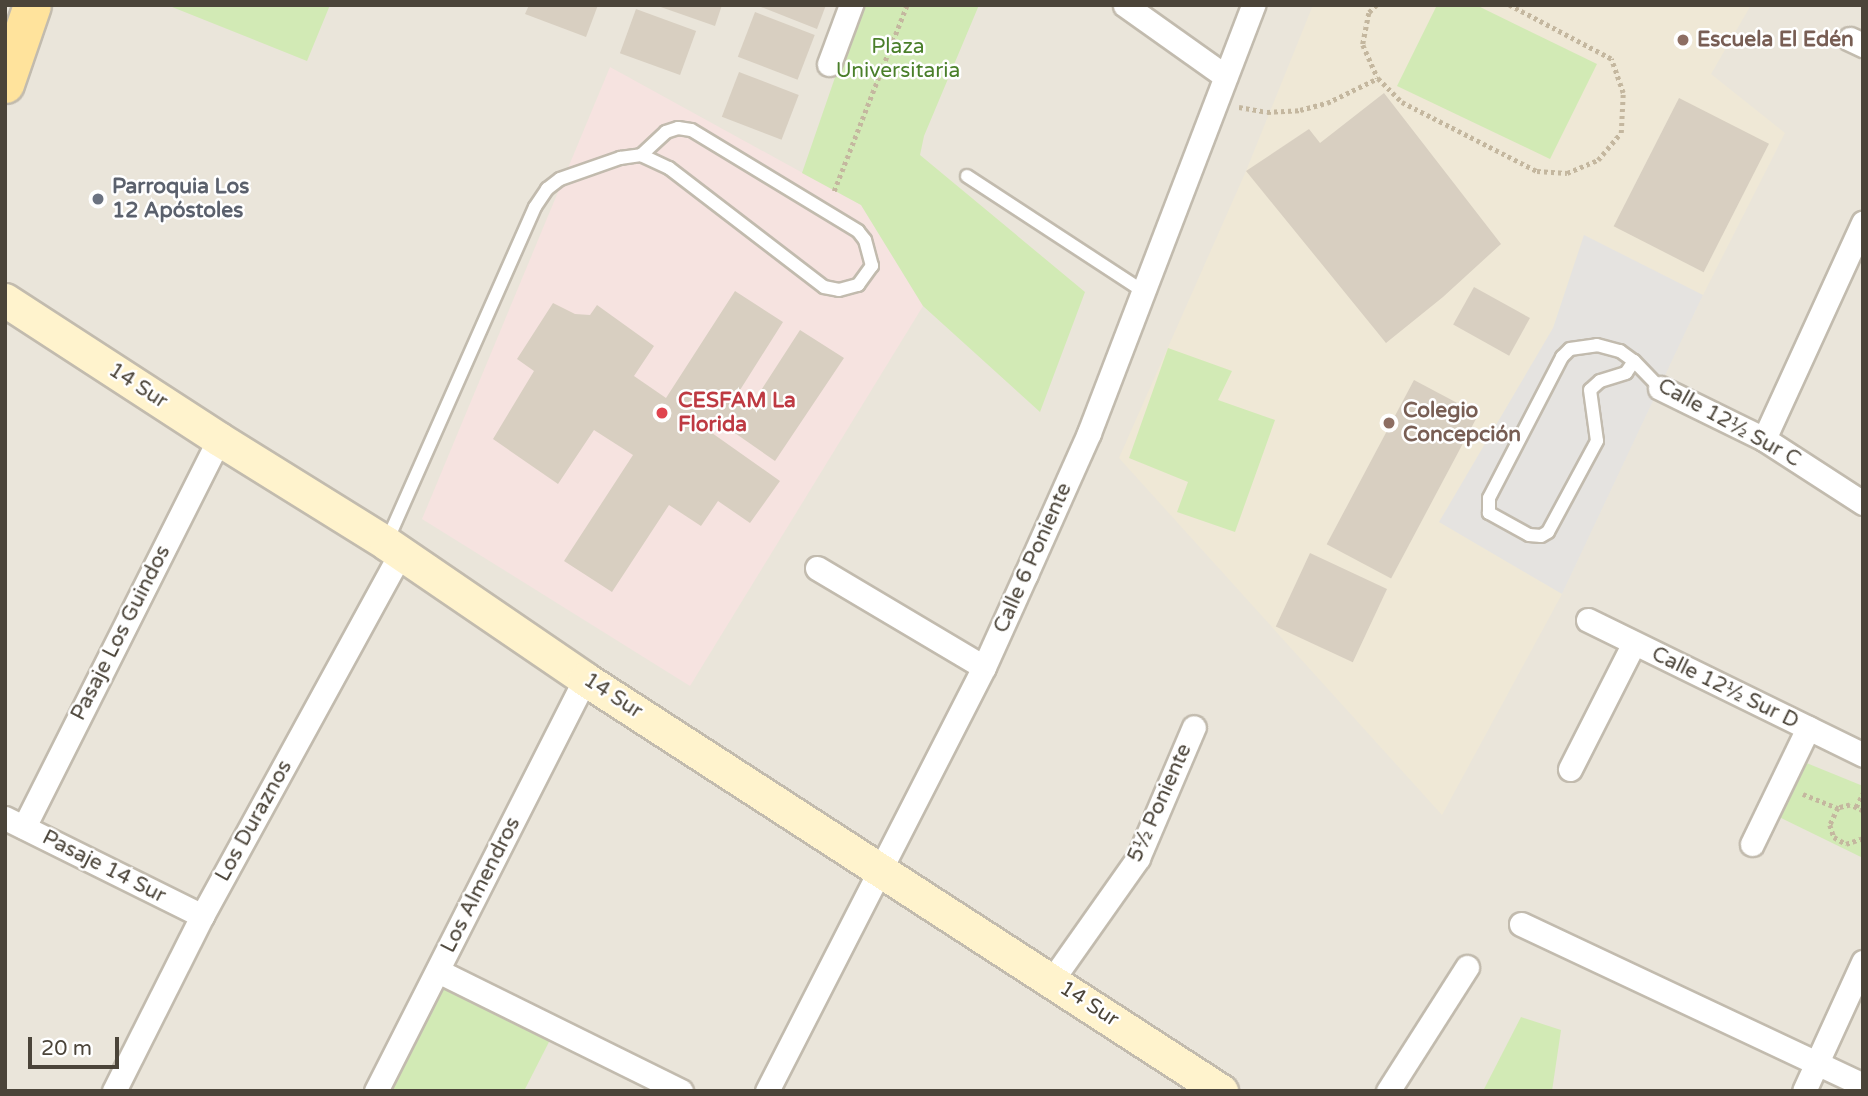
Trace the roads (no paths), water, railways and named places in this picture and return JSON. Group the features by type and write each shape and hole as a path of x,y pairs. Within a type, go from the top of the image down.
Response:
{"main road":[{"path":"5,84 32,5"}],"street":[{"path":"829,64 850,5"},
{"path":"1125,5 1225,76"},
{"name":"Calle 6 Poniente","path":"767,1091 984,667 1089,433 1253,5"},
{"path":"1764,439 1863,223"},
{"name":"14 Sur","path":"5,300 393,548 585,678 1052,981 1207,1087"},
{"name":"Calle 12½ Sur C","path":"1660,388 1764,439 1863,503"},
{"name":"Pasaje Los Guindos","path":"15,822 219,439"},
{"name":"Los Duraznos","path":"114,1091 393,548"},
{"path":"817,568 984,667"},
{"name":"Calle 12½ Sur D","path":"1588,620 1863,755"},
{"path":"1570,769 1634,643"},
{"name":"Los Almendros","path":"376,1091 585,678"},
{"name":"5½ Poniente","path":"1052,981 1138,858 1194,727"},
{"path":"1752,844 1808,728"},
{"name":"Pasaje 14 Sur","path":"15,822 202,916"},
{"path":"1521,924 1863,1086"},
{"path":"1804,1091 1863,962"},
{"path":"1388,1091 1467,967"},
{"path":"438,971 681,1091"}],"lane":[{"path":"393,548 535,207 547,189 575,172 620,158 641,155 669,168 824,287 839,290 858,285 872,266 865,240 858,231 691,130 678,128 666,132 641,155"},
{"path":"967,176 1143,291"},
{"name":"Calle 12½ Sur C","path":"1634,361 1626,373 1600,382 1590,390 1597,441 1548,532 1541,536 1529,535 1489,513 1489,498 1562,357 1570,349 1597,345 1619,351 1634,361 1660,388"}],"place":[{"name":"Escuela El Edén","path":"1683,40"},
{"name":"Parroquia Los 12 Apóstoles","path":"98,199"},
{"name":"CESFAM La Florida","path":"662,413"},
{"name":"Colegio Concepción","path":"1389,423"}],"park label":[{"name":"Plaza Universitaria","path":"898,59"}]}
